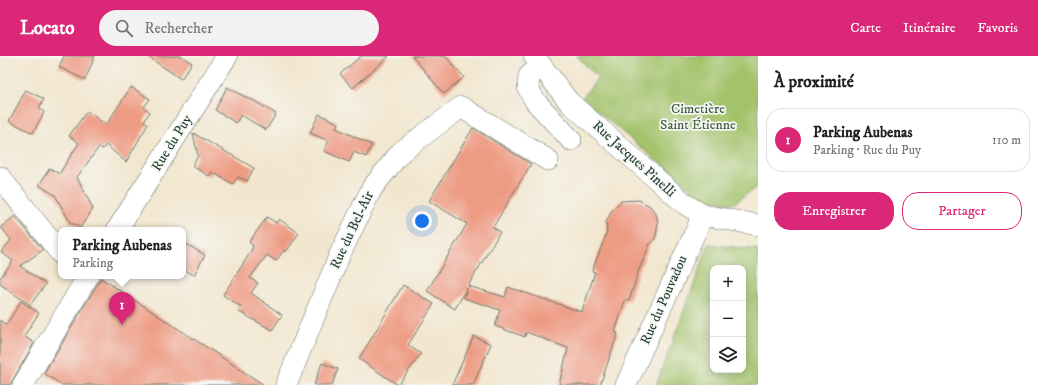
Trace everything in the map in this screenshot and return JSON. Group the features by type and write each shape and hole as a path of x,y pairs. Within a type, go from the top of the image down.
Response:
{"street":[{"name":"Rue du Puy","path":"119,227 227,56"},
{"path":"537,61 529,76 528,88 535,100 572,140"},
{"name":"Rue Jacques Pinelli","path":"537,61 569,102 685,204 703,215 758,225"},
{"name":"Rue du Bel-Air","path":"286,385 340,254 372,188 401,152 461,107 548,160"},
{"path":"0,177 58,250"},
{"name":"Rue du Pouvadou","path":"626,385 703,215"},
{"path":"23,385 83,279"}],"green space":[{"name":"Cimetière Saint Étienne","path":"577,56 758,56 758,186 733,204 700,197 582,98 598,78"},
{"path":"709,244 758,250 758,385 656,385"}],"building":[{"path":"64,56 95,56 85,80 59,67"},
{"path":"147,56 181,56 192,63 181,79"},
{"path":"361,56 389,56 353,88 340,74"},
{"path":"412,56 445,56 464,77 444,94"},
{"path":"131,87 150,99 144,107 150,112 144,121 148,124 126,162 106,145 103,149 99,147 77,177 93,209 81,227 78,227 70,222 55,195 39,185 50,168 59,174 79,143 69,136 87,111 106,125"},
{"path":"227,87 276,114 266,130 241,115 236,123 215,110"},
{"path":"26,90 44,99 39,108 44,112 33,133 9,121"},
{"path":"319,114 338,123 336,128 372,145 366,157 354,152 349,162 324,151 329,141 310,133"},
{"path":"473,128 531,164 493,227 500,232 468,286 505,297 508,287 582,312 595,272 592,271 607,232 606,222 612,210 621,201 639,200 650,206 656,214 658,222 656,236 653,242 651,242 638,272 629,301 625,300 615,332 618,333 600,385 559,385 568,348 526,332 525,337 495,326 500,310 464,298 467,288 455,309 427,291 467,224 429,201"},
{"path":"193,133 254,168 247,181 238,177 233,184 212,172 209,176 192,166 198,156"},
{"path":"15,216 43,250 20,266 46,284 30,305 0,284 0,278 13,261 1,252 11,240 1,227"},
{"path":"267,217 276,223 279,219 299,233 286,252 284,250 276,261 267,255 250,278 258,283 251,293 282,315 272,330 238,311 241,307 223,295 250,253 253,246 249,242"},
{"path":"186,244 205,255 194,275 186,271"},
{"path":"100,279 103,279 264,385 62,385 44,373"},
{"path":"403,285 434,304 408,345 421,354 398,385 359,359"},
{"path":"21,301 39,313 24,336 34,343 10,385 0,385 0,320 6,325"},
{"path":"474,336 491,344 473,385 452,385"},
{"path":"322,363 338,369 332,385 314,385"}],"place":[{"name":"Parking Aubenas","path":"122,325"}]}
